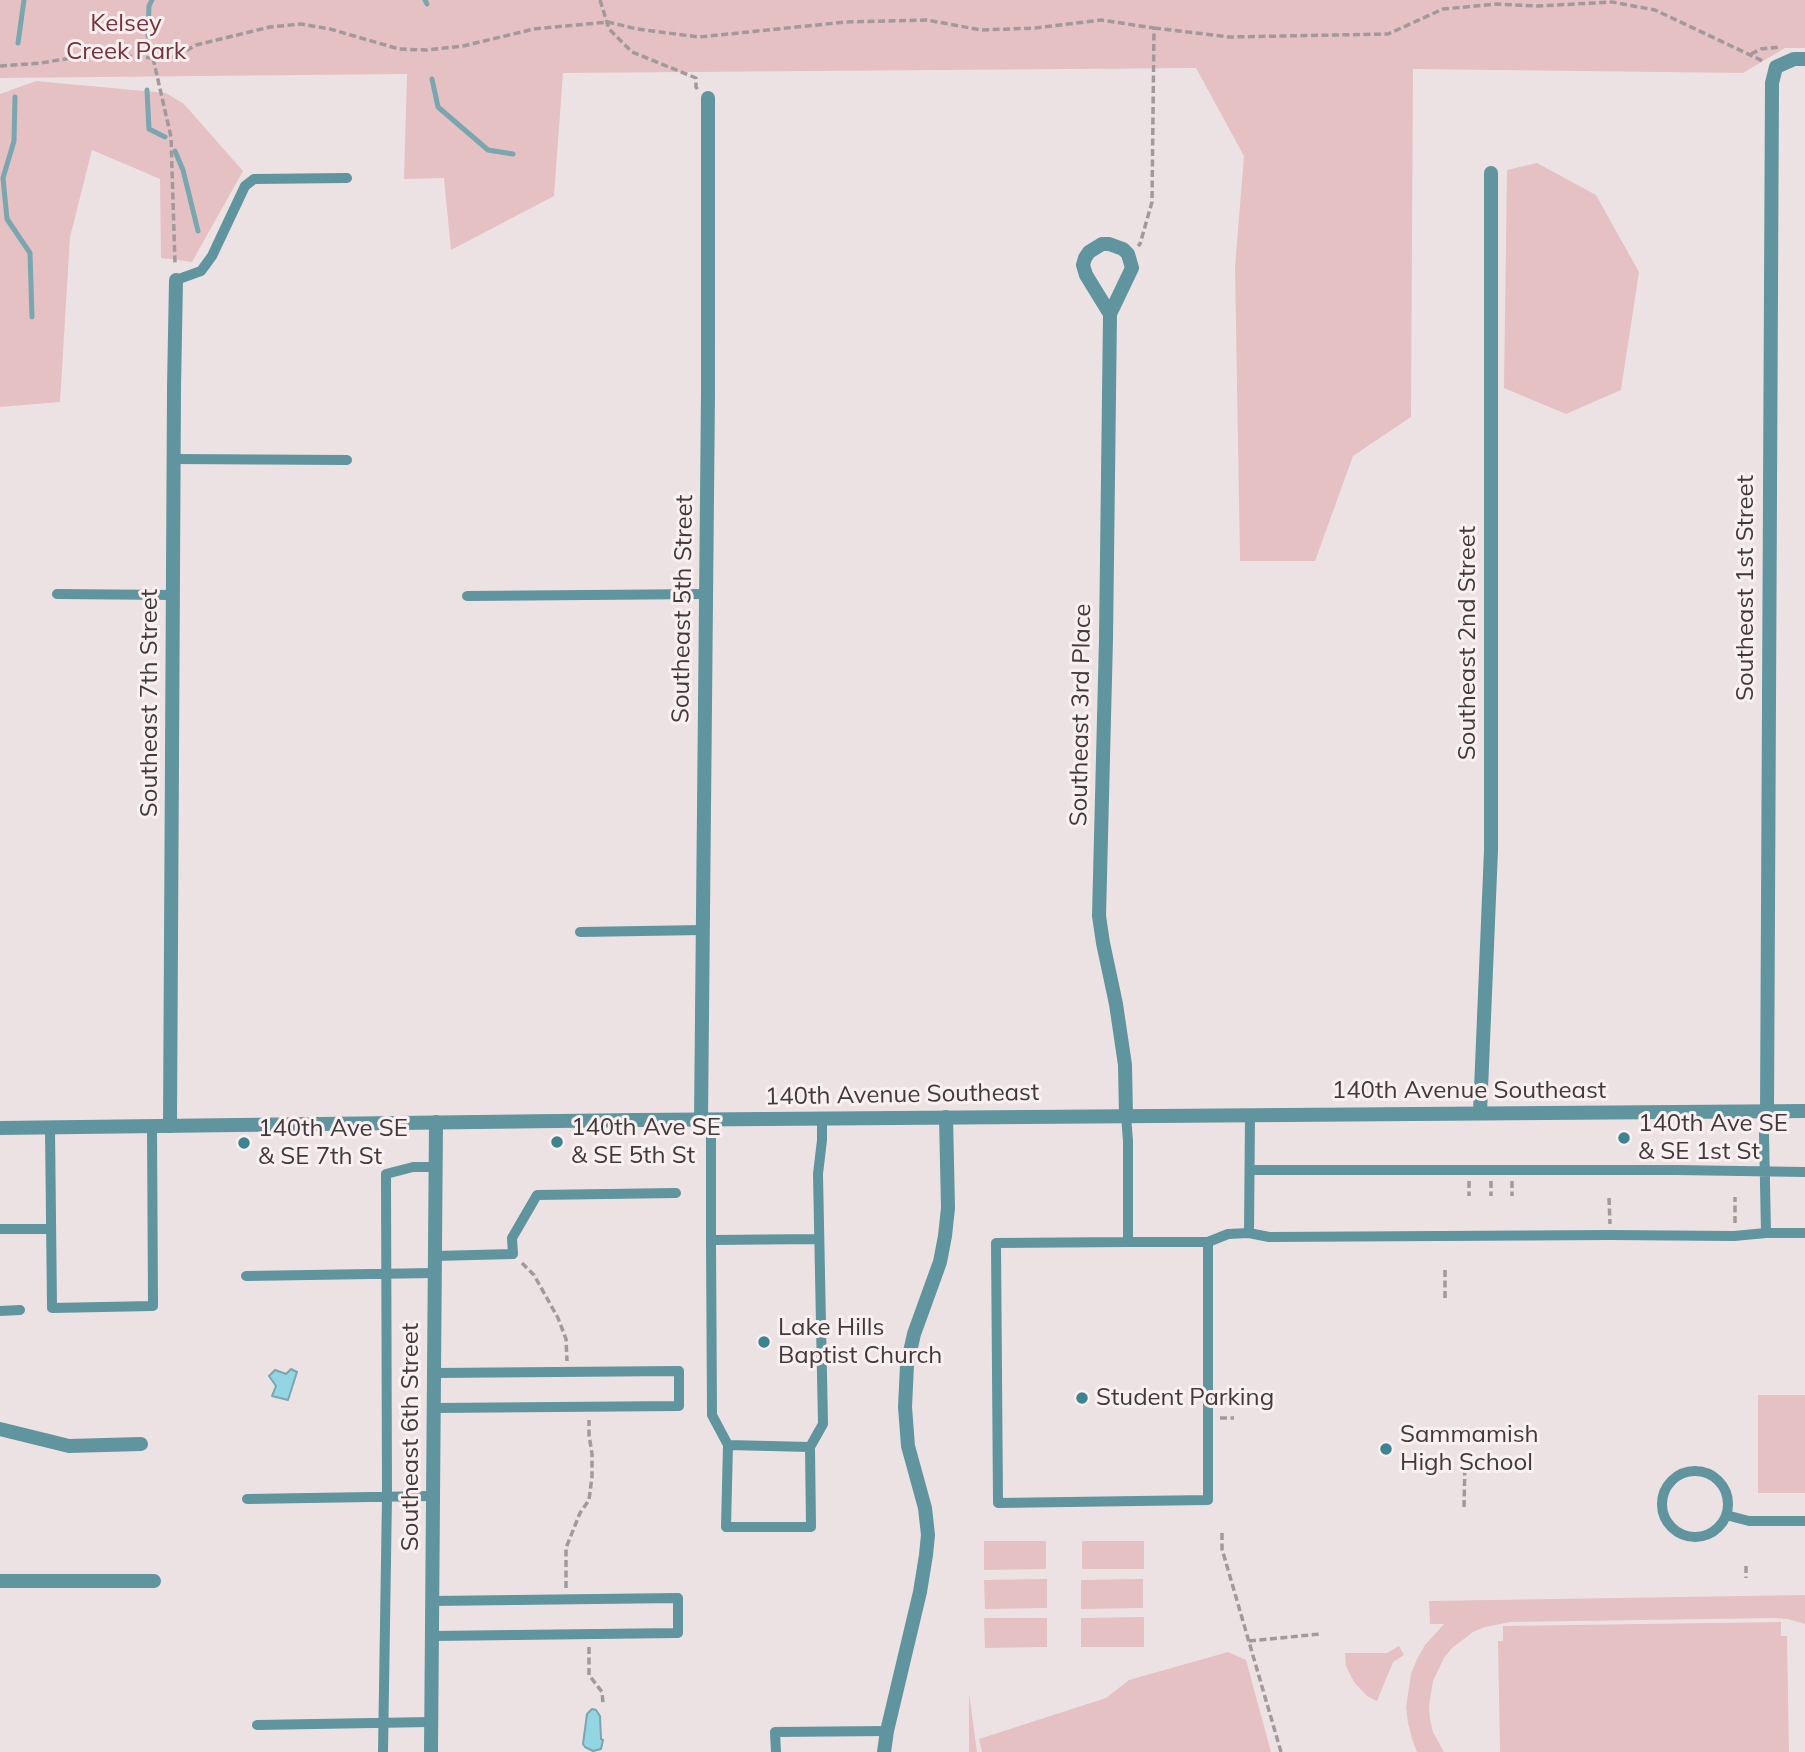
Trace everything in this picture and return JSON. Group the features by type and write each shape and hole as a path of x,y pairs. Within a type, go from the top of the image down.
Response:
{"street":[{"path":"1776,67 1794,59 1805,59"},
{"name":"Southeast 1st Street","path":"1767,1111 1772,83 1776,67"},
{"name":"Southeast 5th Street","path":"706,1120 703,930 708,98"},
{"name":"Southeast 2nd Street","path":"1480,1113 1491,836 1491,173"},
{"name":"Southeast 3rd Place","path":"1110,314 1086,275 1083,265 1089,252 1102,244 1123,249 1132,268 1110,314 1100,916 1125,1065 1126,1116"},
{"name":"Southeast 7th Street","path":"170,1126 176,280"},
{"name":"140th Avenue Southeast","path":"0,1128 1805,1111"},
{"path":"884,1752 920,1592 928,1535 925,1508 908,1446 905,1407 907,1365 914,1334 940,1262 945,1237 946,1118"},
{"name":"Southeast 6th Street","path":"431,1752 436,1122"},
{"path":"0,1429 69,1446 141,1444"},
{"path":"0,1581 154,1581"}],"lane":[{"path":"176,280 201,271 212,257 245,186 254,179 347,178"},
{"path":"173,459 347,460"},
{"path":"57,594 173,595"},
{"path":"467,596 706,594"},
{"path":"580,932 703,930"},
{"path":"1766,1233 1764,1133 1767,1111"},
{"path":"1249,1233 1250,1115"},
{"path":"1126,1116 1128,1242"},
{"path":"706,1120 711,1240 712,1415 728,1445 726,1527 811,1527 810,1447 823,1424 818,1174 822,1119"},
{"path":"50,1128 52,1308 153,1306 152,1126"},
{"path":"383,1752 387,1497 386,1174 413,1167 435,1167"},
{"path":"1250,1170 1805,1172"},
{"path":"435,1256 513,1254 512,1238 537,1195 676,1193"},
{"path":"0,1229 51,1229"},
{"path":"1208,1242 1208,1500 998,1503 996,1243 1208,1242 1228,1234 1249,1233 1269,1237 1734,1236 1805,1233"},
{"path":"711,1240 819,1239"},
{"path":"246,1276 434,1273"},
{"path":"0,1311 20,1310"},
{"path":"434,1373 679,1371 679,1406 434,1408"},
{"path":"728,1445 810,1447"},
{"path":"1702,1471 1713,1475 1726,1493 1726,1515 1713,1532 1693,1537 1682,1535 1666,1521 1662,1511 1665,1490 1671,1480 1680,1474 1702,1471"},
{"path":"247,1499 433,1496"},
{"path":"1726,1515 1749,1521 1805,1521"},
{"path":"432,1601 678,1598 678,1633 432,1636"},
{"path":"257,1725 431,1722"},
{"path":"775,1752 775,1731 887,1731"}],"path":[{"path":"600,0 609,29 632,52 696,78 696,87 708,98"},
{"path":"0,66 41,63 94,54 175,57 196,45 270,27 301,24 330,29 399,49 427,50 463,46 534,29 608,22 637,29 699,37 846,22 927,20 981,30 1035,28 1101,20 1230,37 1388,34 1443,9 1497,4 1538,6 1612,2 1655,10 1776,67"},
{"path":"1140,244 1152,202 1154,28"},
{"path":"153,58 170,136 176,280"},
{"path":"1469,1181 1469,1196"},
{"path":"1491,1181 1491,1196"},
{"path":"1512,1181 1512,1196"},
{"path":"1735,1197 1735,1223"},
{"path":"1609,1198 1610,1224"},
{"path":"513,1254 534,1275 558,1318 566,1339 567,1372"},
{"path":"1445,1270 1446,1299"},
{"path":"1219,1399 1234,1399"},
{"path":"566,1599 566,1548 580,1513 589,1500 593,1477 593,1454 589,1435 590,1407"},
{"path":"1218,1418 1234,1419"},
{"path":"1464,1507 1465,1462"},
{"path":"1222,1533 1222,1549 1281,1752"},
{"path":"1745,1566 1746,1578"},
{"path":"589,1634 589,1675 602,1692 603,1703"},
{"path":"1249,1641 1320,1634"}],"green space":[{"name":"Kelsey Creek Park","path":"0,0 1805,0 1805,48 1785,48 1743,73 1413,69 1411,417 1353,456 1315,561 1240,561 1235,267 1244,156 1196,68 563,73 554,196 451,250 444,178 404,179 407,74 0,78"},
{"path":"36,81 166,93 184,104 243,171 192,262 161,258 160,179 92,150 70,237 60,402 0,407 0,94"},
{"path":"1537,163 1596,195 1639,272 1621,390 1566,414 1504,388 1507,170"},
{"path":"1758,1395 1805,1395 1805,1493 1758,1493"},
{"path":"984,1541 1046,1541 1046,1569 984,1570"},
{"path":"1082,1541 1144,1541 1144,1569 1082,1569"},
{"path":"1047,1579 1047,1608 985,1609 984,1580"},
{"path":"1143,1579 1143,1608 1081,1609 1081,1580"},
{"path":"1805,1595 1805,1624 1774,1618 1510,1622 1485,1627 1473,1632 1452,1648 1433,1681 1430,1719 1433,1732 1444,1752 1417,1752 1406,1707 1411,1674 1425,1645 1444,1624 1430,1624 1429,1601"},
{"path":"1144,1617 1144,1647 1081,1647 1081,1618"},
{"path":"984,1618 1047,1618 1047,1647 985,1648"},
{"path":"1781,1622 1781,1636 1787,1636 1789,1752 1500,1752 1498,1641 1503,1641 1503,1626"},
{"path":"1399,1646 1404,1655 1393,1662 1377,1701 1367,1696 1354,1682 1346,1666 1345,1653 1387,1653"},
{"path":"1228,1652 1246,1660 1271,1752 982,1752 979,1739 1106,1698 1129,1680"},
{"path":"969,1693 977,1752 969,1752"}],"water":[{"path":"291,1369 297,1372 288,1400 272,1396 276,1386 269,1376 275,1370 286,1374"},
{"path":"592,1709 600,1716 603,1740 601,1749 593,1751 583,1744 587,1714"}],"waterway":[{"path":"18,43 24,0"},
{"path":"148,36 149,6 152,0"},
{"path":"425,0 427,4"},
{"path":"432,79 438,107 488,150 513,154"},
{"path":"147,90 149,129 165,137"},
{"path":"15,97 14,141 3,178 7,219 30,253 32,317"},
{"path":"175,151 183,170 198,231"}],"place":[{"name":"140th Ave SE & SE 1st St","path":"1624,1138"},
{"name":"140th Ave SE & SE 5th St","path":"557,1142"},
{"name":"140th Ave SE & SE 7th St","path":"244,1143"},
{"name":"Lake Hills Baptist Church","path":"764,1342"},
{"name":"Student Parking","path":"1082,1398"},
{"name":"Sammamish High School","path":"1386,1449"}]}
